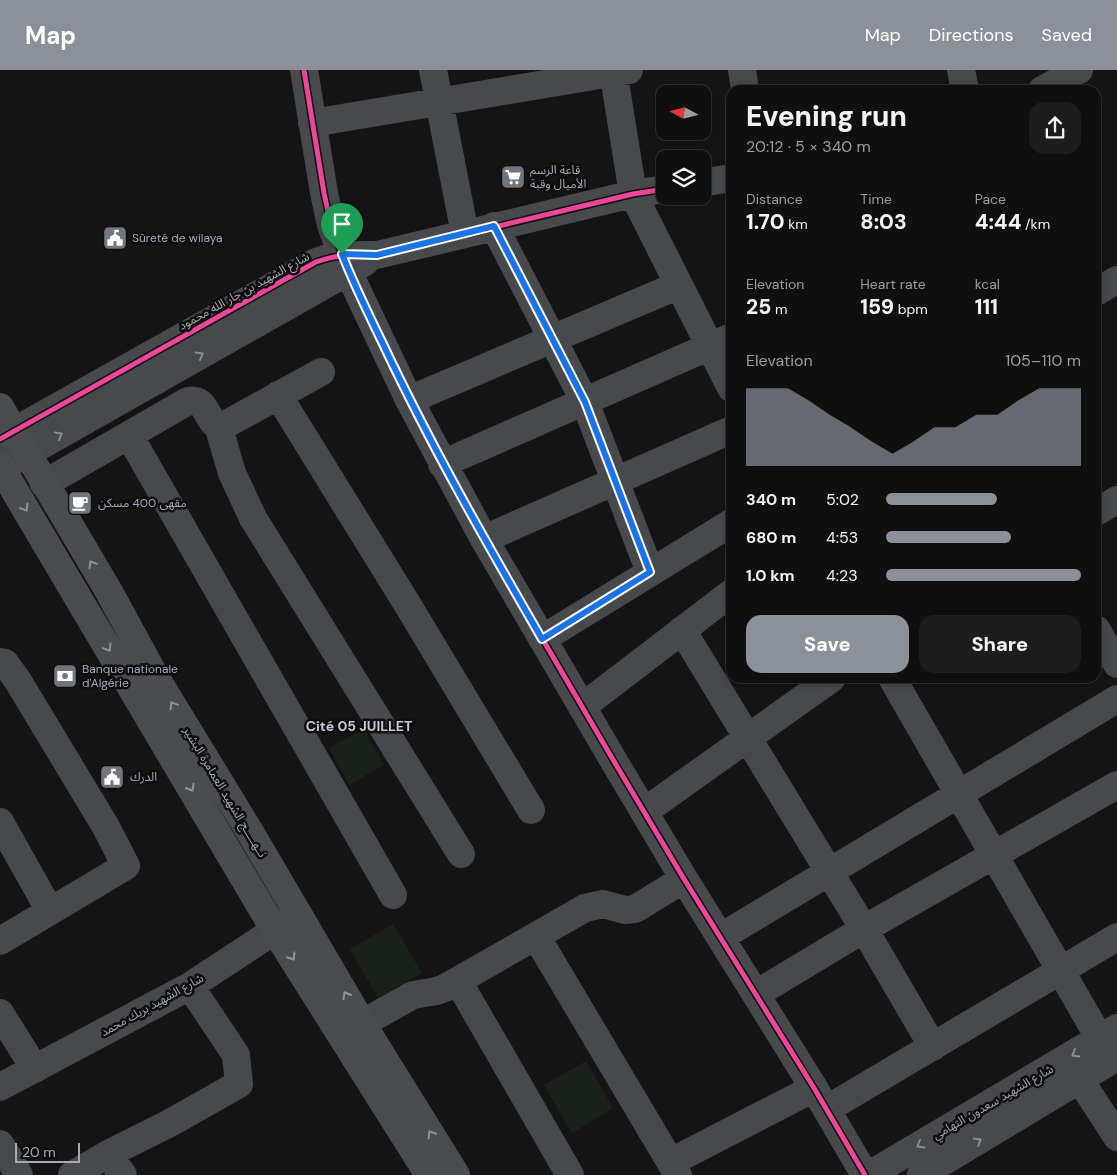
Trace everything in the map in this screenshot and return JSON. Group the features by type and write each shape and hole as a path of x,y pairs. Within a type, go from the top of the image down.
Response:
{"main road":[{"name":"نــهـــــج الشهيد العمامرة البشير","path":"0,407 13,441 44,484 108,590 156,678 456,1175"},
{"path":"0,467 274,929 429,1175"}],"street":[{"path":"304,70 328,209 345,263 409,400 484,539 582,707 684,879 867,1175"},
{"path":"433,70 465,234"},
{"path":"742,70 744,85"},
{"path":"961,70 965,85"},
{"path":"1051,85 1079,70"},
{"path":"312,123 619,71 634,194 679,285 721,342 726,365"},
{"path":"711,181 726,179"},
{"path":"0,467 13,441 345,263 494,226 656,190"},
{"path":"494,226 585,402 650,572"},
{"path":"1101,289 1117,280"},
{"path":"409,400 679,285"},
{"path":"442,464 721,342"},
{"path":"218,425 228,424 321,372"},
{"path":"278,395 531,810"},
{"path":"44,484 183,404 193,400 203,405 211,420 218,425 232,473 253,518 461,854"},
{"path":"484,539 726,432"},
{"path":"129,435 393,896"},
{"path":"1101,509 1117,500"},
{"path":"542,639 726,526"},
{"path":"582,707 726,597"},
{"path":"682,630 864,929 933,1047"},
{"path":"1101,637 1115,658"},
{"path":"0,662 5,663 18,682 106,827 126,866 0,941"},
{"path":"644,811 825,683"},
{"path":"895,683 1061,970 1111,1041"},
{"path":"721,937 1117,699"},
{"path":"756,994 864,929 1117,785"},
{"path":"0,822 50,911"},
{"path":"363,1023 414,995 441,990 458,982 591,906 603,904 625,910 635,909 684,879"},
{"name":"شارع الشهيد بريك محمد","path":"0,1087 190,986 298,915"},
{"path":"536,936 674,1169 933,1047 1117,937"},
{"path":"458,982 570,1175"},
{"path":"72,1175 116,1164 170,1124 240,1084 236,1055 190,986"},
{"path":"0,1013 36,1069"},
{"name":"شارع الشهيد سعدون التهامي","path":"921,1175 1080,1080 1111,1041"},
{"name":"شارع الشهيد سعدون التهامي","path":"867,1175 1111,1041"},
{"path":"1080,1080 1117,1138"},
{"path":"0,1144 19,1175"}],"shaded area":[{"path":"364,729 384,765 349,785 329,748"},
{"path":"393,924 422,973 378,998 350,949"},
{"path":"586,1061 613,1108 572,1133 544,1085"}],"cycle path":[{"path":"304,70 331,225 348,271 409,400 484,539 615,763 684,879 814,1088 865,1175"},
{"name":"شارع الشهيد بن جار الله محمود","path":"0,439 316,262 339,256 377,255 633,194 656,190"}],"place":[{"name":"قاعة الرسم الأميال وقبة","path":"513,177"},
{"name":"Sûreté de wilaya","path":"115,238"},
{"name":"مقهى 400 مسكن","path":"80,503"},
{"name":"Banque nationale d'Algérie","path":"65,676"},
{"name":"الدرك","path":"112,777"}],"district":[{"name":"Cité 05 JUILLET","path":"359,726"}],"route":[{"path":"494,226 585,402 650,572 542,639 442,464 409,400 348,271 342,254 377,255 494,226"}]}
